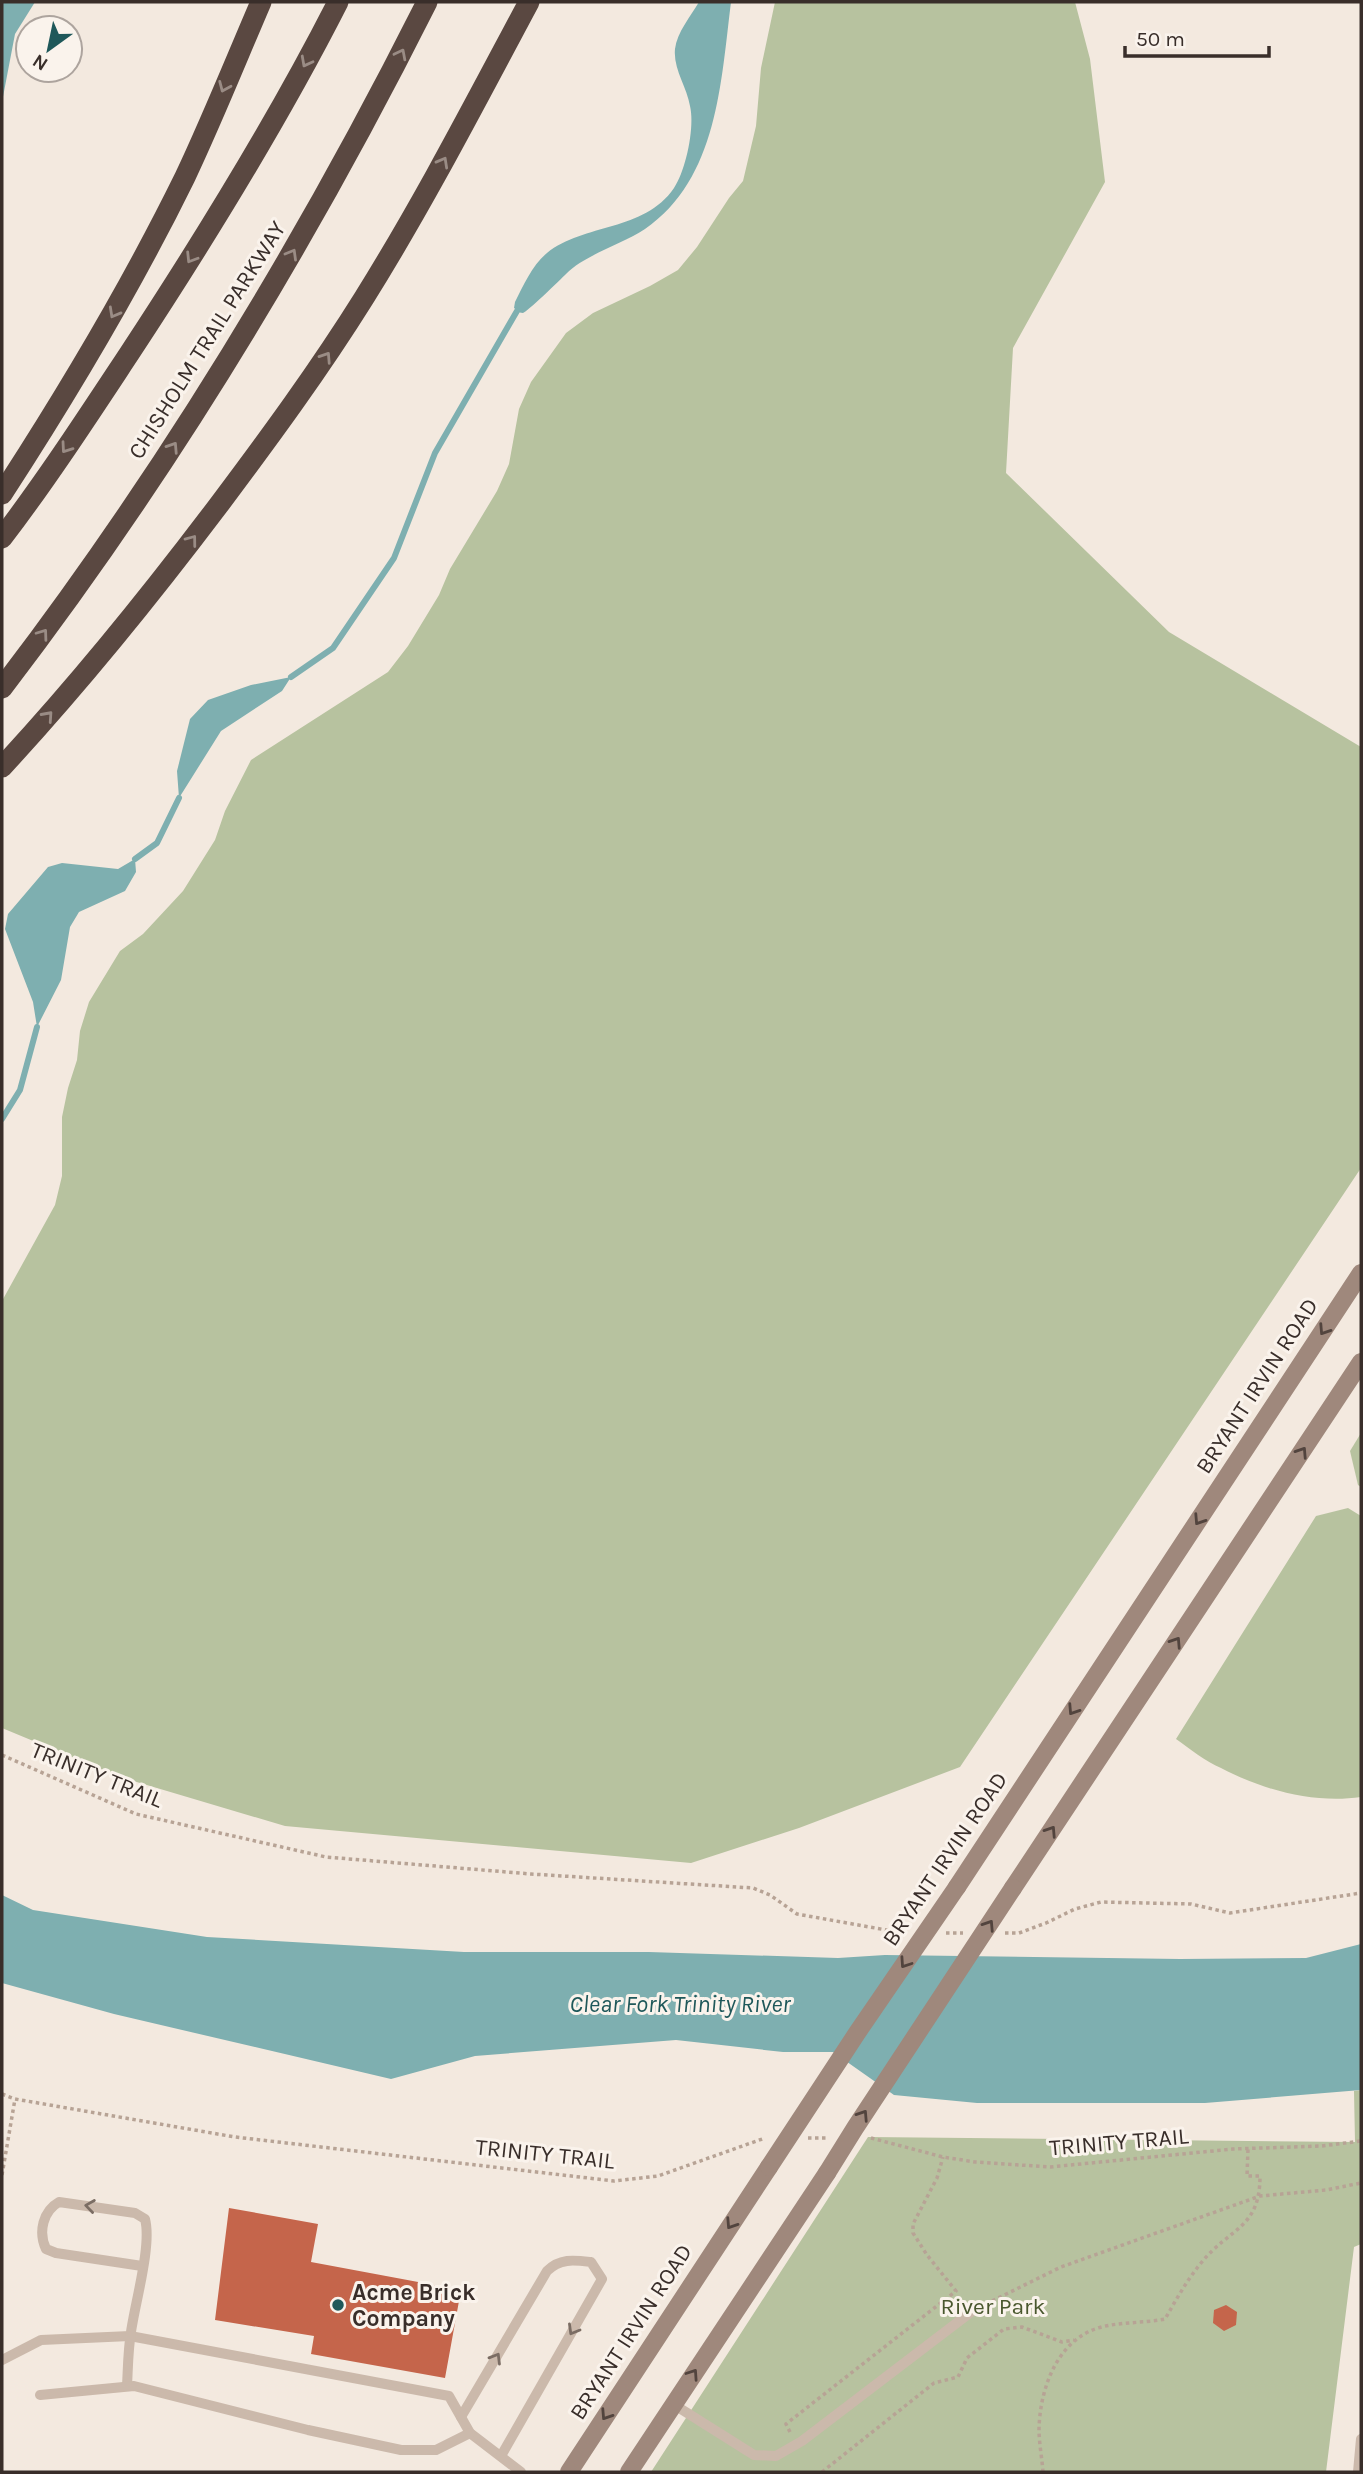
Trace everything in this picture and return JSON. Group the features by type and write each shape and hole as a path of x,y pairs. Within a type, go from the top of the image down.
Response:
{"highway":[{"path":"2,494 88,360 131,280 196,153 261,2"},
{"path":"2,538 74,438 171,290 258,148 338,2"},
{"name":"CHISHOLM TRAIL PARKWAY","path":"2,688 123,523 217,379 349,154 427,2"},
{"path":"2,767 149,596 292,408 389,258 529,2"}],"main road":[{"name":"BRYANT IRVIN ROAD","path":"569,2472 1361,1273"},
{"path":"629,2472 1361,1362"}],"lane":[{"path":"127,2386 130,2336 142,2266 148,2229 145,2219 135,2213 60,2202 50,2208 45,2217 41,2239 46,2249 56,2253 142,2266"},
{"path":"461,2417 547,2271 555,2263 574,2260 592,2262 603,2279 500,2456"},
{"path":"673,2404 754,2455 776,2456 798,2444 975,2309"},
{"path":"2,2360 41,2340 130,2336 449,2396 470,2433 521,2472"},
{"path":"40,2395 134,2386 308,2430 401,2450 436,2450 470,2433"},
{"path":"1358,2472 1361,2439"}],"path":[{"name":"TRINITY TRAIL","path":"2,1755 136,1814 326,1857 531,1874 753,1888 770,1895 797,1914 905,1934"},
{"path":"993,1933 1019,1933 1075,1909 1101,1902 1191,1904 1230,1913 1361,1892"},
{"path":"943,1934 968,1933"},
{"name":"TRINITY TRAIL","path":"2,2094 15,2099 235,2137 614,2182 659,2176 765,2138"},
{"path":"2,2175 15,2099"},
{"name":"TRINITY TRAIL","path":"867,2137 943,2157 1050,2167 1248,2149 1322,2147 1361,2141"},
{"path":"804,2138 829,2138"},
{"path":"1043,2472 1039,2430 1048,2382 1063,2352 1091,2330 1165,2319 1202,2261 1252,2216 1260,2196 1260,2176 1247,2176 1248,2149"},
{"path":"798,2444 786,2424 956,2291 913,2233 914,2224 937,2178 943,2157"},
{"path":"975,2309 1061,2267 1260,2196 1326,2190 1361,2183"},
{"path":"822,2472 934,2383 958,2377 967,2358 1004,2329 1022,2327 1062,2342 1076,2340"}],"green space":[{"path":"775,2 1075,2 1090,59 1105,182 1013,348 1006,473 1169,632 1361,747 1361,1168 960,1767 799,1828 691,1863 285,1826 120,1777 2,1728 2,1301 55,1205 62,1176 62,1117 77,1060 80,1031 89,1002 120,951 143,934 183,891 215,840 225,811 251,760 388,672 408,646 497,491 509,464 519,409 531,382 566,333 593,313 678,270 743,181 756,126 761,68"},
{"path":"1361,1433 1361,1487 1358,1485 1350,1451"},
{"path":"1348,1508 1361,1516 1361,1797 1325,1799 1271,1789 1254,1783 1209,1762 1176,1739 1316,1516"},
{"name":"River Park","path":"1361,2090 1361,2244 1354,2247 1326,2472 651,2472 868,2137 1355,2142 1354,2091"}],"water":[{"path":"2,2 35,2 28,14 14,14 14,39 2,102"},
{"path":"699,2 731,2 724,64 712,126 702,156 688,184 669,208 645,229 583,261 526,312 519,312 514,308 515,302 533,269 547,253 578,236 647,212 674,188 686,160 691,125 690,106 676,64 675,49 681,30"},
{"path":"291,677 282,691 221,731 179,798 177,771 190,719 208,700 251,685"},
{"path":"135,859 136,872 125,891 79,912 70,927 61,980 37,1027 33,1002 5,929 8,914 48,867 62,863 118,869"},
{"name":"Clear Fork Trinity River","path":"2,1895 33,1910 207,1937 464,1952 649,1952 838,1958 885,1955 1306,1958 1361,1944 1361,2090 1205,2103 977,2103 894,2095 833,2052 783,2052 676,2040 475,2056 391,2079 114,2014 2,1983"}],"building":[{"name":"Acme Brick Company","path":"229,2208 318,2224 311,2262 461,2290 445,2378 311,2354 314,2336 215,2320"},
{"path":"1226,2305 1237,2312 1236,2325 1224,2331 1213,2323 1214,2310"}],"waterway":[{"path":"291,677 333,648 394,558 435,453 517,311"},
{"path":"135,859 157,843 179,798"},
{"path":"2,1119 20,1090 37,1027"}],"place":[{"name":"Acme Brick Company","path":"338,2305"}]}
